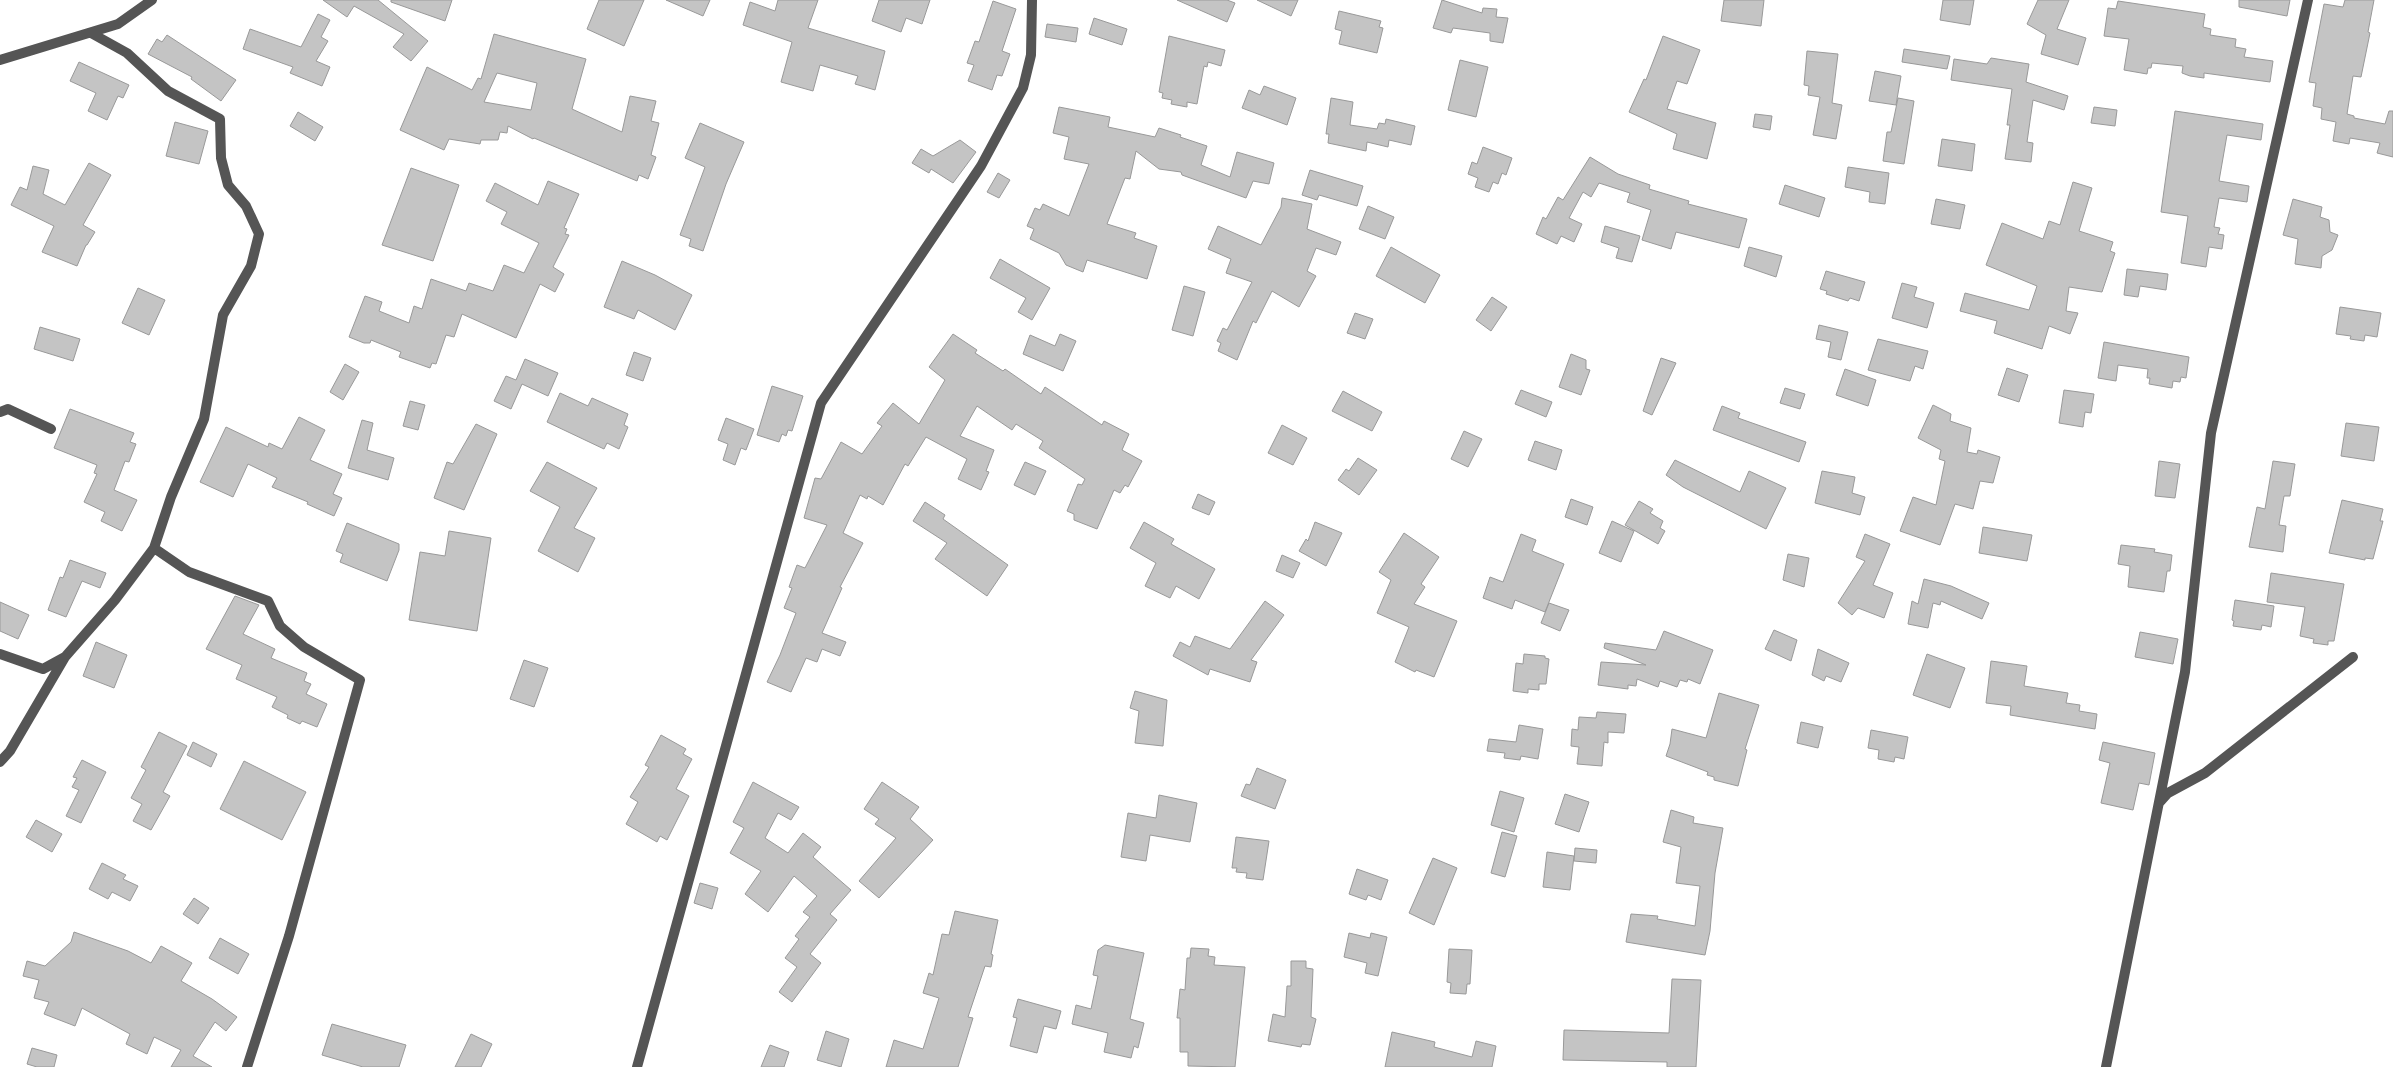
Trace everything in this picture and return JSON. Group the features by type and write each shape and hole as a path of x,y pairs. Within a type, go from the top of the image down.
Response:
{"street":[{"path":"0,60 118,24 152,0"},
{"path":"637,1067 821,403 980,166 1018,96 1031,55 1032,0"},
{"path":"2106,1067 2184,672 2211,433 2308,0"},
{"path":"0,762 10,751 65,658 115,600 154,548 171,497 204,419 223,315 251,266 259,234 246,206 228,185 220,158 220,119 168,91 127,54 92,33"},
{"path":"0,412 8,409 51,429"},
{"path":"154,548 189,572 268,601 280,626 304,647 360,680 289,936 247,1067"},
{"path":"0,654 43,669 65,658"},
{"path":"2158,804 2168,793 2205,774 2353,657"}],"building":[{"path":"323,0 378,0 428,41 411,61 393,47 404,34 354,6 347,17"},
{"path":"391,0 452,0 445,21 391,2"},
{"path":"599,0 644,0 624,46 587,29"},
{"path":"666,0 710,0 703,16"},
{"path":"778,0 818,0 808,28 885,51 875,90 855,84 858,76 820,65 813,91 781,82 792,42 743,25 750,2 775,11"},
{"path":"879,0 930,0 922,24 906,18 901,32 872,21"},
{"path":"1177,0 1227,0 1235,3 1227,22"},
{"path":"1257,0 1298,0 1291,16"},
{"path":"1442,0 1482,13 1483,8 1497,9 1496,17 1508,18 1503,43 1490,41 1490,33 1453,28 1451,33 1433,28"},
{"path":"1724,0 1764,0 1761,26 1721,21"},
{"path":"1943,0 1974,0 1970,25 1940,20"},
{"path":"2038,0 2069,0 2057,29 2086,38 2078,65 2041,54 2046,35 2027,24"},
{"path":"2239,0 2290,0 2287,16 2239,7"},
{"path":"2345,0 2374,0 2368,32 2370,33 2361,77 2353,76 2347,114 2354,116 2354,118 2385,124 2389,111 2393,111 2393,157 2377,153 2380,143 2350,138 2349,144 2333,141 2336,122 2321,119 2322,108 2313,106 2316,83 2309,82 2324,4 2343,7"},
{"path":"993,1 1016,9 1002,51 1010,54 1002,76 997,75 992,90 968,81 974,65 967,63 975,41 979,42"},
{"path":"2118,1 2205,14 2203,27 2211,29 2210,35 2236,39 2235,47 2246,49 2244,57 2273,61 2270,82 2204,73 2204,78 2190,76 2182,73 2183,66 2152,63 2151,68 2148,68 2147,74 2124,70 2129,39 2104,36 2108,8 2116,9"},
{"path":"1339,11 1381,21 1379,27 1383,28 1377,53 1339,44 1342,31 1335,29"},
{"path":"318,14 330,20 321,37 328,41 316,61 330,67 322,86 290,73 293,67 243,49 250,29 301,47"},
{"path":"1094,18 1127,29 1122,45 1089,34"},
{"path":"1047,24 1078,28 1076,42 1045,37"},
{"path":"494,34 586,59 572,109 622,132 630,96 656,101 651,121 659,123 651,155 656,157 648,179 639,175 637,181 533,139 508,126 507,133 500,132 498,140 481,140 480,144 449,139 444,150 400,130 427,67 472,90 478,78 481,79","holes":["497,73 537,83 531,110 484,102"]},
{"path":"167,35 236,80 221,101 191,79 192,77 148,54 157,39 162,42"},
{"path":"1169,36 1225,50 1221,66 1208,62 1207,67 1204,66 1197,104 1187,102 1187,107 1171,104 1172,100 1162,98 1163,93 1159,92"},
{"path":"1663,36 1700,50 1687,84 1677,81 1667,109 1716,123 1707,159 1673,149 1677,134 1629,112 1644,79 1646,80"},
{"path":"1904,49 1950,56 1947,69 1902,62"},
{"path":"1807,51 1838,54 1832,103 1842,105 1836,139 1813,135 1820,97 1808,95 1809,86 1804,85"},
{"path":"1991,58 2029,64 2026,82 2068,96 2064,110 2033,100 2027,142 2033,143 2031,162 2005,159 2010,125 2007,125 2012,89 1951,80 1954,59 1987,64"},
{"path":"1460,60 1488,67 1476,117 1448,110"},
{"path":"79,62 129,85 123,98 118,96 107,120 88,111 96,93 70,81"},
{"path":"1875,71 1901,76 1896,105 1869,101"},
{"path":"1264,86 1296,98 1287,125 1242,108 1249,90 1260,95"},
{"path":"1331,98 1353,102 1350,125 1377,129 1379,123 1385,124 1386,119 1415,126 1411,145 1389,140 1388,147 1367,142 1366,151 1328,143 1329,134 1326,134"},
{"path":"1898,98 1914,101 1904,164 1883,161 1887,132 1891,132"},
{"path":"1059,107 1110,117 1108,127 1155,137 1159,128 1181,135 1180,137 1207,146 1201,165 1230,177 1237,152 1274,163 1269,184 1253,181 1246,198 1182,175 1181,172 1159,169 1136,151 1130,179 1125,178 1107,224 1136,233 1134,238 1157,246 1147,279 1087,260 1083,272 1066,265 1059,253 1030,239 1034,229 1027,226 1035,208 1040,210 1043,204 1069,216 1089,164 1064,159 1069,137 1053,133"},
{"path":"2094,107 2117,110 2115,126 2091,123"},
{"path":"2175,111 2263,124 2261,140 2227,135 2219,181 2249,186 2247,202 2219,198 2214,227 2220,228 2218,234 2224,235 2222,249 2209,247 2206,267 2181,263 2188,216 2161,212"},
{"path":"298,112 323,127 315,141 290,126"},
{"path":"1755,114 1772,116 1770,130 1753,127"},
{"path":"175,122 208,131 199,164 166,156"},
{"path":"700,123 744,142 726,184 703,251 689,246 691,239 680,235 705,167 685,158"},
{"path":"1942,139 1975,144 1972,171 1938,166"},
{"path":"960,140 976,152 953,183 931,169 929,173 912,163 921,149 933,156"},
{"path":"1483,147 1512,158 1506,175 1502,173 1498,184 1493,182 1489,192 1475,187 1478,178 1468,174 1472,162 1477,164"},
{"path":"1590,157 1618,174 1650,185 1649,189 1689,201 1688,204 1747,219 1739,248 1676,232 1671,249 1642,240 1651,210 1627,202 1630,193 1599,183 1591,197 1583,192 1569,218 1582,224 1574,242 1561,236 1557,244 1536,234 1543,217 1546,219 1558,197 1563,200"},
{"path":"89,163 111,175 83,225 95,232 86,245 77,266 42,252 54,226 11,205 20,187 27,190 33,166 49,170 43,194 65,205"},
{"path":"1848,167 1889,173 1885,204 1869,202 1870,192 1845,187"},
{"path":"411,168 459,185 433,261 382,245"},
{"path":"1310,170 1363,186 1357,206 1319,195 1317,200 1302,195"},
{"path":"998,173 1010,180 999,198 987,192"},
{"path":"548,181 579,194 564,228 567,229 565,234 569,235 553,267 564,274 555,292 540,284 516,338 462,314 454,337 446,335 436,364 432,363 430,368 399,357 401,352 371,340 370,343 364,343 349,337 365,296 382,302 379,311 409,323 414,306 422,309 431,279 466,291 469,283 493,291 504,265 524,273 539,243 501,224 507,212 486,201 495,183 538,205"},
{"path":"2073,182 2092,188 2079,231 2113,242 2110,251 2115,253 2102,292 2069,287 2066,311 2078,313 2070,334 2049,326 2042,349 1994,333 1997,321 1960,311 1965,293 2029,310 2037,286 1986,265 2002,223 2043,239 2049,221 2060,225"},
{"path":"1785,185 1825,198 1819,217 1779,204"},
{"path":"1282,198 1312,204 1307,229 1341,242 1336,255 1316,248 1307,271 1316,276 1299,307 1272,291 1256,323 1253,321 1237,360 1218,351 1221,343 1217,341 1223,328 1227,330 1252,282 1226,273 1231,259 1208,249 1218,226 1261,245 1281,207"},
{"path":"1936,199 1965,205 1960,229 1931,224"},
{"path":"2293,199 2322,207 2320,217 2329,220 2330,232 2338,235 2332,250 2322,256 2321,268 2295,264 2298,239 2283,235"},
{"path":"1368,206 1394,217 1385,239 1359,229"},
{"path":"1605,226 1640,236 1632,262 1616,258 1619,248 1601,242"},
{"path":"1391,247 1440,275 1425,303 1376,276"},
{"path":"1749,247 1782,256 1776,277 1744,266"},
{"path":"1000,259 1050,288 1032,320 1018,312 1026,298 990,278"},
{"path":"622,261 655,275 692,295 675,330 638,310 634,319 604,307"},
{"path":"2127,269 2168,274 2166,290 2140,286 2138,297 2124,295"},
{"path":"1826,271 1865,282 1859,301 1850,298 1848,301 1826,294 1827,291 1820,289"},
{"path":"1902,283 1917,287 1914,297 1934,303 1927,328 1892,318"},
{"path":"1184,286 1205,292 1193,336 1172,330"},
{"path":"138,288 165,300 149,335 122,323"},
{"path":"1492,297 1507,307 1491,331 1476,320"},
{"path":"2340,307 2381,313 2377,337 2365,335 2364,341 2350,339 2351,336 2336,334"},
{"path":"1355,313 1373,319 1365,339 1347,333"},
{"path":"1819,325 1848,332 1841,360 1828,357 1831,342 1816,339"},
{"path":"40,327 80,339 73,361 34,349"},
{"path":"953,334 977,350 975,353 1003,371 1005,369 1041,394 1045,387 1102,425 1104,421 1129,434 1122,450 1142,461 1128,487 1125,485 1120,493 1114,490 1097,529 1074,520 1074,514 1067,511 1078,484 1082,485 1085,479 1039,448 1043,441 1016,424 1012,430 977,406 960,436 994,450 986,471 989,472 981,490 958,479 967,459 926,437 908,466 905,464 883,505 868,496 867,499 860,495 843,533 863,543 840,587 842,588 822,633 846,642 840,656 822,649 817,662 806,658 791,692 767,682 780,655 796,613 784,608 792,588 789,587 797,565 805,568 827,525 804,518 815,478 821,479 841,442 862,454 882,426 877,423 893,403 919,424 945,380 929,367"},
{"path":"1060,334 1076,341 1063,371 1023,354 1030,335 1055,346"},
{"path":"1878,339 1928,351 1923,369 1915,366 1910,381 1868,370"},
{"path":"2104,342 2189,357 2186,378 2181,377 2180,382 2173,381 2172,388 2149,384 2150,378 2147,378 2148,369 2118,365 2116,381 2098,378"},
{"path":"634,352 651,358 643,381 626,375"},
{"path":"1571,354 1586,360 1586,369 1590,370 1581,395 1559,387"},
{"path":"1661,358 1676,363 1652,415 1643,411"},
{"path":"525,359 558,373 548,396 522,384 511,409 494,401 506,376 516,380"},
{"path":"345,364 359,372 343,400 330,392"},
{"path":"2007,368 2028,375 2019,402 1998,395"},
{"path":"1845,369 1876,380 1868,406 1836,395"},
{"path":"772,386 803,396 792,431 788,430 786,436 782,434 779,442 757,435"},
{"path":"1785,388 1805,394 1800,409 1780,403"},
{"path":"1521,390 1552,402 1546,417 1515,404"},
{"path":"2064,390 2094,394 2091,413 2085,412 2083,427 2059,423"},
{"path":"1343,391 1382,412 1372,431 1332,411"},
{"path":"560,393 588,406 592,398 628,414 624,425 628,427 619,449 607,443 604,449 547,422"},
{"path":"410,401 425,405 418,430 403,426"},
{"path":"1933,405 1951,414 1950,421 1971,428 1967,452 1977,454 1978,450 2000,457 1993,483 1980,481 1973,509 1955,504 1940,545 1900,531 1913,497 1936,505 1945,461 1939,459 1941,450 1918,438"},
{"path":"1722,406 1740,413 1738,418 1806,442 1799,462 1713,430"},
{"path":"70,409 134,433 130,442 136,444 129,462 125,461 114,490 137,500 122,531 101,521 105,512 84,502 97,474 94,473 97,465 54,448"},
{"path":"299,417 325,430 310,460 342,474 333,494 342,498 334,516 307,504 308,502 272,487 277,478 248,464 233,497 200,482 226,427 268,447 269,443 282,449"},
{"path":"726,418 754,429 746,450 741,448 735,465 723,460 728,444 718,440"},
{"path":"362,420 373,423 367,450 394,458 388,480 348,468"},
{"path":"2346,423 2379,427 2374,461 2341,456"},
{"path":"476,424 497,434 464,510 434,498 447,462 453,464"},
{"path":"1282,425 1307,438 1293,465 1268,453"},
{"path":"1464,431 1482,439 1468,467 1451,459"},
{"path":"1535,441 1562,450 1556,470 1528,460"},
{"path":"1358,458 1377,470 1359,495 1338,480 1346,469 1349,471"},
{"path":"1675,460 1740,492 1749,471 1786,488 1766,529 1683,487 1666,475"},
{"path":"2159,461 2180,464 2175,498 2155,496"},
{"path":"2273,461 2295,464 2290,496 2284,496 2279,525 2286,526 2283,552 2249,547 2257,507 2265,509"},
{"path":"547,462 597,488 574,528 595,538 578,572 538,551 560,507 530,491"},
{"path":"1025,462 1046,471 1035,495 1014,485"},
{"path":"1822,471 1855,477 1852,493 1865,497 1860,515 1815,503"},
{"path":"1198,494 1215,502 1209,515 1192,508"},
{"path":"1571,499 1593,507 1587,525 1565,517"},
{"path":"2342,500 2383,509 2380,521 2383,521 2373,559 2365,558 2365,560 2329,553"},
{"path":"1639,501 1653,509 1650,513 1663,521 1660,528 1665,531 1658,544 1625,525"},
{"path":"925,502 945,515 943,519 1008,565 987,596 935,559 947,543 913,521"},
{"path":"1612,521 1634,531 1621,562 1599,553"},
{"path":"1144,522 1174,539 1171,544 1215,569 1199,599 1176,586 1170,598 1145,586 1156,563 1130,548"},
{"path":"1315,522 1342,533 1326,566 1299,551 1306,539 1308,541"},
{"path":"347,523 399,544 399,550 387,581 340,562 343,554 336,551"},
{"path":"1983,527 2032,535 2027,561 1979,553"},
{"path":"449,531 491,538 477,631 409,620 420,552 445,556"},
{"path":"1404,533 1439,557 1421,584 1425,587 1414,604 1457,621 1434,677 1416,670 1415,672 1395,662 1409,627 1377,613 1391,580 1379,572"},
{"path":"1521,534 1536,540 1532,551 1564,564 1545,612 1515,600 1512,609 1483,598 1490,577 1503,582"},
{"path":"1865,534 1890,544 1873,585 1893,593 1884,618 1858,608 1852,615 1838,603 1865,561 1856,557"},
{"path":"2121,545 2155,549 2154,552 2172,555 2170,571 2167,571 2164,592 2128,587 2130,566 2118,564"},
{"path":"1788,554 1809,558 1804,587 1783,580"},
{"path":"1282,555 1300,563 1293,578 1276,571"},
{"path":"70,560 106,573 100,588 82,581 66,617 48,610 60,577 63,578"},
{"path":"2271,573 2344,584 2334,641 2328,641 2328,645 2313,643 2314,639 2300,636 2305,607 2267,602"},
{"path":"1924,579 1951,586 1989,603 1982,619 1941,601 1940,605 1933,603 1928,628 1908,624 1912,601 1918,604"},
{"path":"235,596 259,605 243,634 275,649 271,658 307,673 304,681 311,684 306,694 327,704 317,727 302,721 300,724 287,718 288,715 272,707 277,697 236,679 242,665 206,649"},
{"path":"2235,600 2274,606 2271,627 2262,625 2261,630 2233,626"},
{"path":"1265,601 1284,615 1251,660 1257,662 1250,682 1210,669 1208,675 1173,656 1180,642 1190,647 1195,636 1230,649"},
{"path":"0,602 29,615 18,639 0,631"},
{"path":"1549,603 1569,610 1560,631 1541,623"},
{"path":"1774,630 1797,640 1791,661 1765,649"},
{"path":"1664,631 1713,650 1700,684 1688,679 1687,682 1680,680 1677,687 1660,681 1658,687 1637,679 1636,686 1628,685 1628,689 1598,685 1601,662 1646,665 1604,648 1605,643 1656,650"},
{"path":"2140,632 2178,639 2173,664 2135,657"},
{"path":"96,642 127,655 114,688 83,676"},
{"path":"1818,649 1849,663 1841,682 1826,676 1824,681 1812,675"},
{"path":"1524,654 1545,656 1545,658 1549,659 1546,684 1539,684 1539,690 1528,689 1528,693 1513,691 1516,663 1523,664"},
{"path":"1927,654 1965,668 1950,708 1913,695"},
{"path":"524,660 548,668 534,707 510,699"},
{"path":"1991,661 2027,666 2024,686 2068,693 2066,703 2080,705 2079,711 2097,714 2095,729 2010,715 2011,706 1986,703"},
{"path":"1135,691 1167,700 1163,746 1135,743 1139,711 1130,708"},
{"path":"1719,693 1759,705 1745,749 1747,750 1738,786 1714,780 1714,777 1707,775 1708,772 1666,756 1672,729 1706,738"},
{"path":"1597,712 1626,714 1624,733 1608,732 1608,743 1604,742 1602,766 1577,764 1579,747 1571,746 1572,729 1578,730 1579,717 1596,718"},
{"path":"1801,722 1823,727 1818,748 1797,743"},
{"path":"1519,725 1543,729 1538,759 1521,756 1520,760 1504,758 1505,753 1487,751 1489,739 1516,742"},
{"path":"1871,730 1908,737 1904,759 1895,757 1894,762 1878,759 1879,750 1868,748"},
{"path":"159,732 187,746 163,792 170,796 151,830 133,821 142,804 131,798 146,770 141,767"},
{"path":"661,735 686,749 683,754 692,759 676,789 689,796 667,840 660,836 657,842 626,824 638,802 630,797 649,767 645,765"},
{"path":"193,742 217,754 211,767 187,755"},
{"path":"2103,742 2155,753 2149,785 2139,783 2133,810 2101,803 2110,763 2099,760"},
{"path":"82,760 106,772 81,823 66,816 79,790 72,787 77,778 73,777"},
{"path":"244,761 306,792 282,840 220,809"},
{"path":"1257,768 1286,780 1275,809 1241,796 1246,784 1250,785"},
{"path":"753,782 799,807 791,820 778,813 765,838 788,853 803,833 821,847 813,857 851,890 830,914 837,920 810,954 821,963 792,1002 779,992 797,967 785,958 799,939 795,936 810,917 803,912 817,896 794,876 768,912 745,894 761,871 730,853 744,828 733,822"},
{"path":"882,782 919,807 910,819 933,840 879,898 859,881 896,838 875,824 879,819 864,809"},
{"path":"1500,791 1524,798 1514,832 1491,825"},
{"path":"1565,794 1589,802 1579,832 1555,824"},
{"path":"1159,795 1197,803 1190,842 1150,835 1146,861 1121,857 1128,813 1156,818"},
{"path":"1671,810 1694,817 1693,823 1723,828 1715,873 1710,931 1705,955 1626,942 1631,914 1658,916 1657,919 1695,926 1700,886 1676,883 1681,847 1663,842"},
{"path":"36,820 62,834 52,852 26,837"},
{"path":"1502,832 1517,836 1505,877 1491,873"},
{"path":"1236,837 1269,841 1263,880 1246,878 1247,873 1236,872 1237,868 1232,868"},
{"path":"1575,848 1597,850 1596,863 1574,861"},
{"path":"1547,852 1574,856 1570,890 1543,887"},
{"path":"1433,858 1457,868 1434,925 1409,913"},
{"path":"102,863 126,875 123,879 138,886 130,901 112,892 108,899 89,889"},
{"path":"1357,869 1388,880 1381,900 1368,895 1366,900 1349,894"},
{"path":"700,883 718,888 712,909 694,903"},
{"path":"194,898 209,908 198,924 183,914"},
{"path":"955,911 998,920 991,954 993,955 991,967 985,966 968,1017 973,1018 958,1067 886,1067 894,1040 923,1049 939,998 923,993 929,973 933,975 942,934 949,935"},
{"path":"74,932 128,951 151,963 161,946 192,963 181,981 212,999 237,1017 226,1031 215,1022 193,1056 212,1067 171,1067 181,1050 154,1037 147,1054 126,1044 130,1034 82,1008 75,1026 44,1014 49,1002 34,998 39,980 23,976 27,961 45,966 71,942"},
{"path":"1349,933 1370,938 1371,933 1387,937 1378,976 1365,973 1367,963 1344,957"},
{"path":"220,938 249,954 238,974 209,958"},
{"path":"1105,945 1144,953 1130,1019 1144,1023 1138,1048 1134,1046 1131,1058 1104,1052 1108,1033 1072,1024 1076,1005 1091,1009 1098,976 1093,975 1098,950"},
{"path":"1191,948 1209,949 1208,956 1215,957 1214,965 1245,967 1235,1067 1188,1066 1188,1052 1180,1052 1180,1018 1177,1018 1180,989 1185,990 1187,958 1190,958"},
{"path":"1449,949 1472,950 1470,984 1467,984 1466,994 1450,993 1451,983 1447,982"},
{"path":"1291,961 1306,961 1306,968 1313,969 1311,1017 1316,1019 1310,1045 1302,1044 1301,1047 1268,1041 1273,1014 1285,1017 1287,986 1291,986"},
{"path":"1672,979 1701,980 1696,1067 1667,1067 1667,1062 1563,1060 1564,1030 1669,1033"},
{"path":"1018,999 1061,1011 1056,1029 1044,1026 1037,1053 1010,1046 1017,1018 1013,1017"},
{"path":"332,1024 406,1045 399,1067 363,1067 322,1055"},
{"path":"826,1031 849,1039 841,1067 817,1060"},
{"path":"1392,1032 1435,1042 1434,1047 1472,1057 1476,1041 1496,1046 1492,1067 1385,1067"},
{"path":"471,1034 492,1044 481,1067 455,1067"},
{"path":"770,1045 789,1052 784,1067 761,1067"},
{"path":"32,1048 57,1055 54,1067 37,1067 27,1064"}]}
